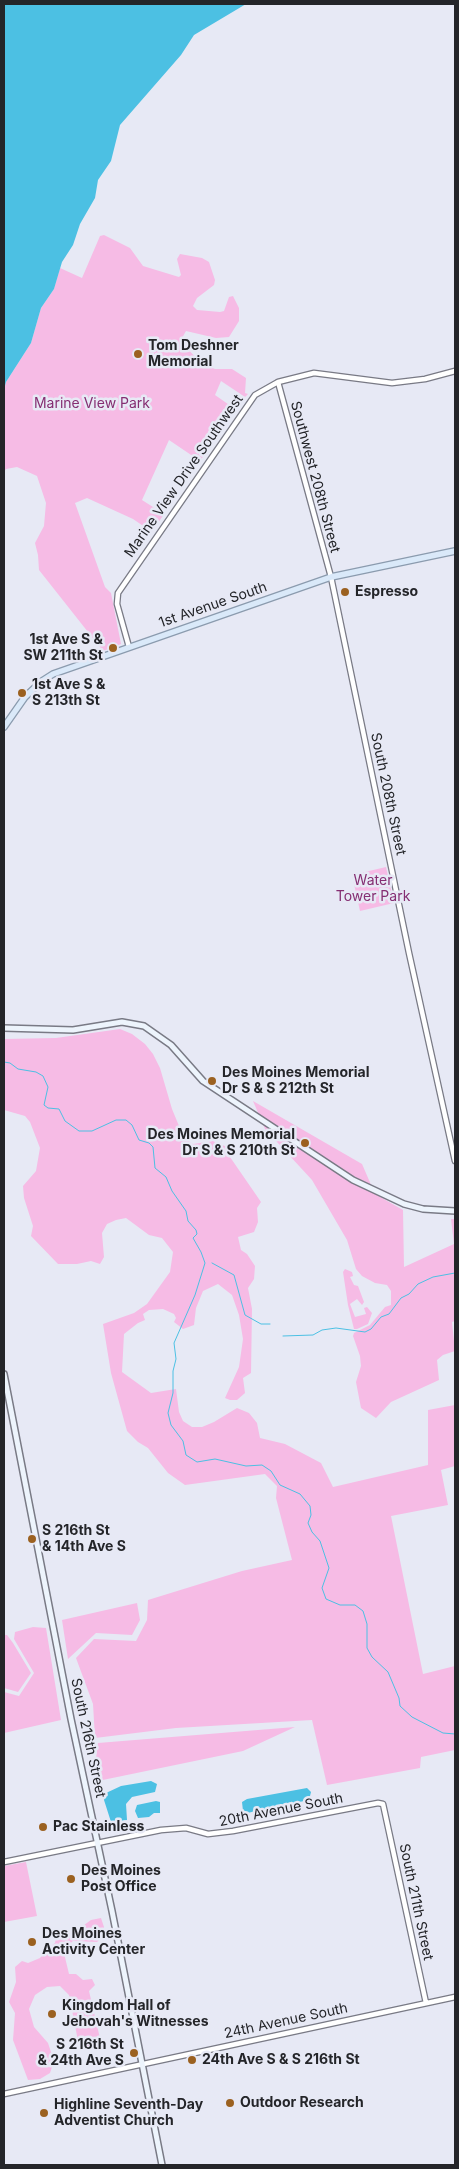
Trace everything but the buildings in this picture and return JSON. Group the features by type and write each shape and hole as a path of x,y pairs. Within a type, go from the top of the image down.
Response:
{"main road":[{"name":"1st Avenue South","path":"4,727 25,697 42,681 60,672 331,577 455,551"},
{"path":"4,1028 73,1030 122,1022 144,1026 171,1045 203,1081 353,1180 404,1204 422,1209 455,1211"},
{"name":"South 216th Street","path":"4,1374 69,1710 98,1843 162,2165"}],"street":[{"name":"Marine View Drive Southwest","path":"129,647 117,604 118,593 249,401 261,391 278,382 314,373 384,382 408,382 455,371"},
{"name":"Southwest 208th Street","path":"278,382 331,577"},
{"name":"South 208th Street","path":"331,577 455,1161"},
{"name":"20th Avenue South","path":"4,1862 173,1828 186,1828 208,1834 233,1832 378,1802 384,1807"},
{"name":"South 211th Street","path":"384,1807 426,2003"},
{"name":"24th Avenue South","path":"4,2094 455,1997"}],"green space":[{"name":"Marine View Park","path":"104,235 130,248 143,266 179,277 181,275 177,259 180,254 202,258 209,262 215,280 214,285 197,298 193,306 197,310 224,311 229,297 233,296 239,308 239,321 229,337 216,338 186,331 182,338 183,344 202,364 215,369 232,369 246,378 245,393 248,394 245,397 221,381 215,395 235,409 200,461 169,440 142,500 164,514 152,532 133,519 87,498 75,503 105,587 111,593 121,644 103,651 39,570 35,543 44,526 46,503 37,476 17,467 6,469 4,472 4,390 6,382 31,343 41,308 54,289 60,268 82,278 100,236"},
{"name":"Water Tower Park","path":"386,867 394,903 360,911 352,875"},
{"path":"120,1029 132,1034 145,1044 153,1054 160,1068 172,1109 184,1138 193,1144 213,1141 227,1147 230,1157 261,1202 257,1208 258,1222 254,1232 238,1237 241,1250 247,1254 255,1266 254,1279 248,1288 252,1309 251,1373 243,1378 245,1393 237,1400 225,1398 239,1367 243,1339 239,1315 232,1295 218,1284 203,1291 196,1308 194,1325 183,1329 174,1322 176,1318 174,1314 163,1309 149,1310 143,1314 145,1320 124,1334 122,1372 151,1393 176,1389 179,1412 183,1421 192,1427 202,1427 214,1422 237,1408 249,1413 257,1423 260,1438 285,1444 321,1463 333,1487 428,1465 428,1410 455,1405 455,1466 441,1470 448,1505 391,1516 423,1674 455,1666 455,1750 421,1757 420,1768 327,1785 312,1720 176,1728 95,1738 93,1704 76,1658 94,1639 136,1641 147,1620 148,1600 242,1571 292,1560 276,1498 277,1486 265,1474 185,1485 168,1473 148,1448 138,1442 127,1431 111,1373 103,1324 134,1313 147,1304 170,1272 173,1252 162,1238 149,1235 126,1218 116,1220 107,1224 102,1233 104,1257 100,1264 91,1261 77,1264 58,1264 31,1236 33,1226 24,1198 23,1186 36,1171 40,1148 30,1122 25,1116 4,1110 4,1039 56,1038"},
{"path":"253,1101 362,1164 375,1194 403,1210 404,1267 454,1244 451,1219 455,1219 455,1321 452,1322 455,1351 443,1355 437,1360 439,1380 391,1402 376,1418 361,1408 356,1382 361,1366 360,1356 353,1336 354,1333 370,1325 385,1307 391,1305 391,1291 387,1285 375,1283 362,1276 356,1269 347,1240 312,1180 265,1129"},
{"path":"345,1269 352,1272 353,1276 350,1277 354,1285 358,1286 364,1302 362,1305 357,1299 350,1304 355,1317 366,1314 364,1308 367,1307 372,1313 368,1324 357,1329 354,1329 348,1305 343,1272"},
{"path":"137,1603 140,1620 132,1635 96,1633 68,1659 62,1620"},
{"path":"33,1627 46,1628 61,1720 4,1733 4,1692 19,1696 34,1673 14,1639 15,1632"},
{"path":"4,1635 7,1635 13,1643 31,1673 18,1692 4,1688"},
{"path":"295,1727 243,1751 93,1782 98,1743"},
{"path":"26,1862 37,1916 4,1922 4,1866"},
{"path":"101,1918 104,1935 97,1942 73,1941 63,1949 69,1974 76,1974 83,1980 92,1979 95,1985 89,1991 102,2047 80,2051 69,1995 60,1986 47,1987 35,1995 29,2009 34,2027 48,2043 54,2061 50,2073 40,2079 28,2080 13,2040 15,2013 9,2002 16,1982 15,1967 22,1961 28,1963 40,1958 55,1943 57,1933 69,1932 80,1928 91,1920"}],"water":[{"path":"4,4 246,4 194,35 181,55 120,125 111,161 98,180 95,198 80,224 73,245 62,262 54,289 41,308 31,343 6,382 4,390"},
{"path":"151,1781 157,1784 155,1792 132,1797 126,1804 127,1820 111,1822 104,1800 106,1793 121,1786"},
{"path":"307,1788 311,1792 309,1800 247,1813 243,1811 242,1802 247,1799"},
{"path":"156,1801 160,1802 160,1813 138,1818 135,1811 137,1805"}],"waterway":[{"path":"4,1062 10,1063 18,1069 36,1072 43,1076 48,1087 44,1105 48,1108 59,1109 65,1121 79,1131 92,1131 116,1120 126,1120 132,1125 139,1140 149,1143 153,1147 155,1168 166,1177 172,1191 186,1211 188,1221 196,1230 197,1234 193,1238 205,1263 195,1295 174,1343 176,1359 173,1371 173,1393 168,1413 171,1425 183,1441 186,1455 197,1462 215,1459 246,1466 262,1465 271,1471 280,1485 300,1494 310,1506 311,1515 308,1523 312,1532 320,1541 329,1568 322,1588 326,1599 340,1605 355,1605 363,1611 367,1624 367,1648 372,1657 388,1672 399,1698 400,1706 412,1717 443,1733 455,1734"},
{"path":"212,1263 234,1275 245,1315 261,1324 270,1324"},
{"path":"283,1336 313,1335 322,1330 336,1328 365,1332 371,1329 381,1317 389,1314 401,1298 409,1294 418,1284 433,1277 455,1273"}],"place":[{"name":"Tom Deshner Memorial","path":"138,354"},
{"name":"Espresso","path":"345,592"},
{"name":"1st Ave S & SW 211th St","path":"113,648"},
{"name":"1st Ave S & S 213th St","path":"22,693"},
{"name":"Des Moines Memorial Dr S & S 212th St","path":"212,1081"},
{"name":"Des Moines Memorial Dr S & S 210th St","path":"305,1143"},
{"name":"S 216th St & 14th Ave S","path":"32,1539"},
{"name":"Pac Stainless","path":"43,1827"},
{"name":"Des Moines Post Office","path":"71,1879"},
{"name":"Des Moines Activity Center","path":"32,1942"},
{"name":"Kingdom Hall of Jehovah's Witnesses","path":"52,2014"},
{"name":"S 216th St & 24th Ave S","path":"134,2053"},
{"name":"24th Ave S & S 216th St","path":"192,2060"},
{"name":"Outdoor Research","path":"230,2103"},
{"name":"Highline Seventh-Day Adventist Church","path":"44,2113"}]}
